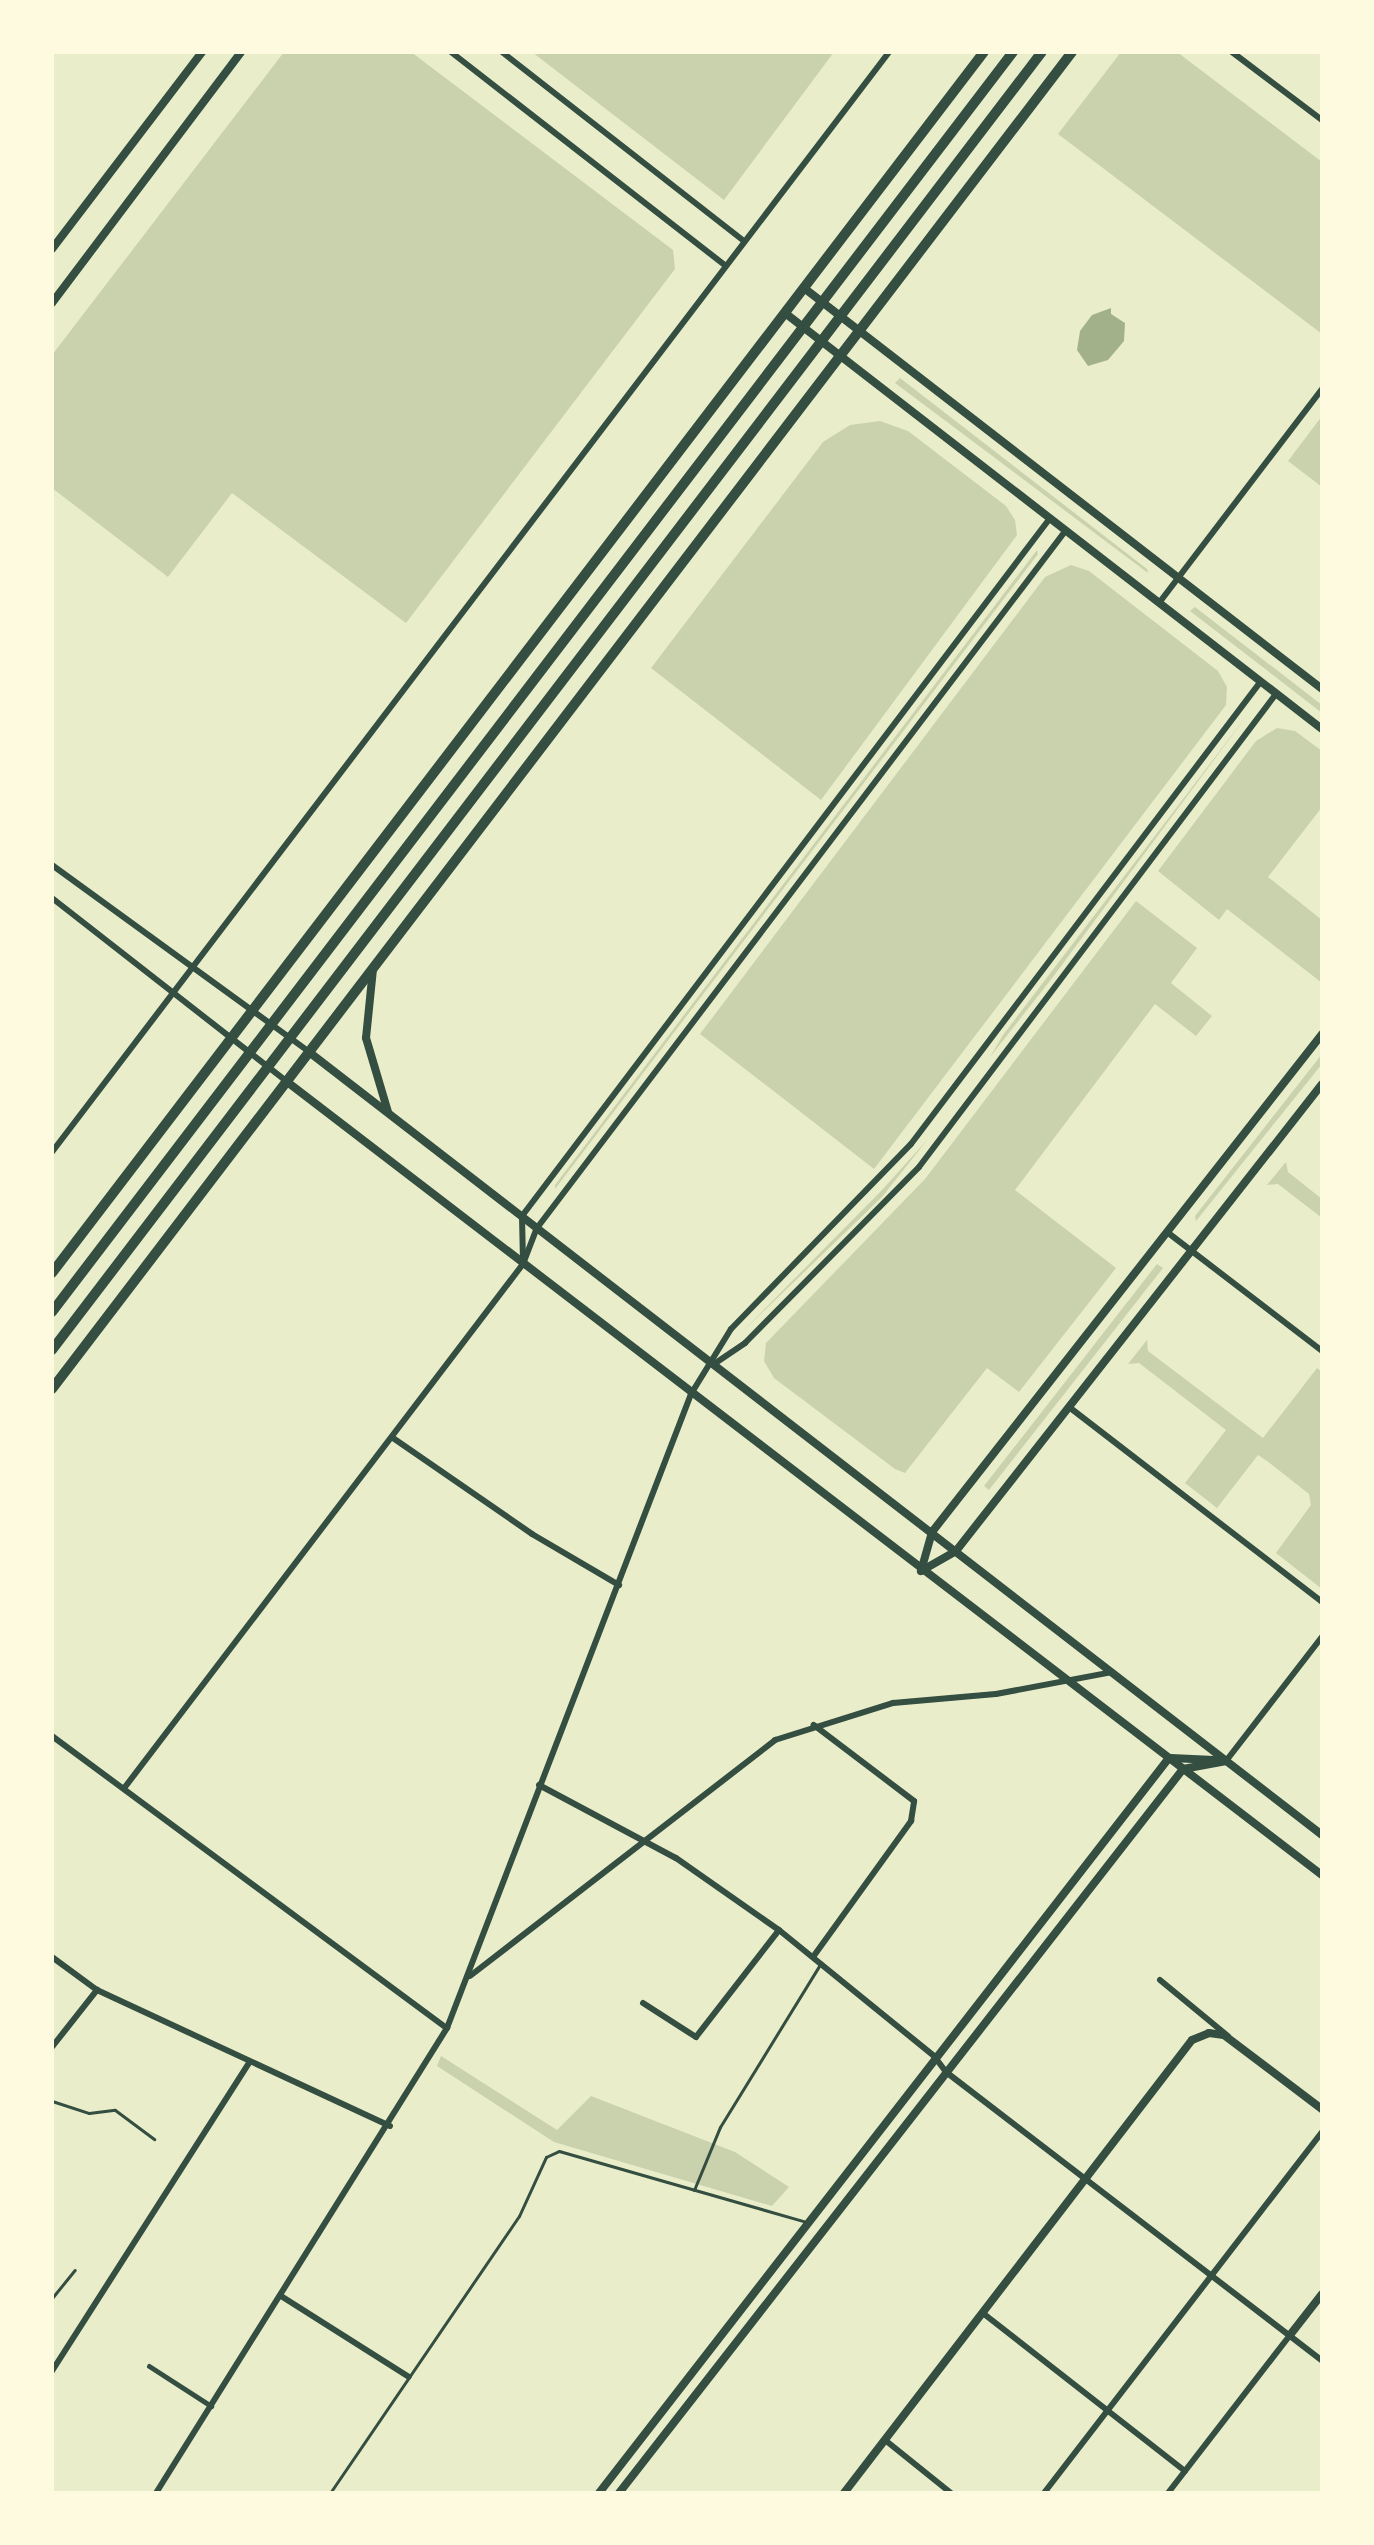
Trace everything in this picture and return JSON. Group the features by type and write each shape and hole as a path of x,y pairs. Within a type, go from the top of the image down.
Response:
{"main road":[{"path":"52,1273 984,52"},
{"path":"52,1312 1013,52"},
{"path":"52,1350 1042,52"},
{"path":"52,1389 1072,52"}],"street":[{"path":"52,249 202,52"},
{"path":"52,303 241,52"},
{"path":"451,52 725,265"},
{"path":"502,52 744,241"},
{"path":"52,1152 889,52"},
{"path":"1232,52 1322,120"},
{"path":"804,288 1322,689"},
{"path":"785,313 1322,729"},
{"path":"1159,603 1322,389"},
{"path":"523,1264 522,1216 1050,518"},
{"path":"125,1787 393,1438 523,1264 537,1228 1066,530"},
{"path":"156,2493 390,2126 447,2028 691,1394 714,1364 731,1329 901,1157 1261,681"},
{"path":"714,1364 745,1343 915,1172 1276,694"},
{"path":"52,865 388,1112 1322,1835"},
{"path":"52,898 921,1571 1322,1875"},
{"path":"373,967 366,1038 388,1112"},
{"path":"921,1571 932,1532 1322,1034"},
{"path":"921,1571 956,1551 1192,1251 1318,1097 1322,1084"},
{"path":"1167,1232 1322,1351"},
{"path":"1069,1407 1322,1602"},
{"path":"393,1438 532,1534 619,1585"},
{"path":"619,2493 1183,1769 1226,1761 1322,1637"},
{"path":"467,1978 642,1838 775,1740 814,1725 893,1703 1069,1683 1112,1672"},
{"path":"813,1957 911,1821 914,1801 814,1725"},
{"path":"52,1736 447,2028"},
{"path":"1169,1758 1226,1761"},
{"path":"599,2493 934,2056 1169,1758"},
{"path":"539,1785 642,1838 779,1930 934,2056 946,2072 1322,2360"},
{"path":"643,2003 696,2037 779,1930"},
{"path":"52,1957 97,1990 390,2126"},
{"path":"1160,1980 1322,2109"},
{"path":"52,2047 97,1990"},
{"path":"844,2493 1188,2044 1209,2033 1231,2039"},
{"path":"52,2371 249,2063"},
{"path":"1044,2493 1322,2132"},
{"path":"1168,2493 1322,2294"},
{"path":"281,2296 409,2377"},
{"path":"984,2314 1185,2471"},
{"path":"149,2366 212,2406"},
{"path":"885,2440 951,2493"}],"lane":[{"path":"694,2190 720,2127 821,1963"},
{"path":"52,2101 89,2113 115,2110 154,2139"},
{"path":"330,2493 519,2216 546,2157 559,2151 807,2222"},
{"path":"52,2298 75,2270"}],"shaded area":[{"path":"284,52 411,52 673,250 675,269 406,623 232,493 168,577 52,488 52,355"},
{"path":"532,52 834,52 724,200"},
{"path":"1121,52 1177,52 1322,162 1322,334 1058,134"},
{"path":"1111,308 1111,314 1125,323 1124,341 1108,360 1088,366 1077,350 1080,331 1092,315"},
{"path":"900,378 1147,569 1148,573 895,383"},
{"path":"1322,416 1322,487 1288,461"},
{"path":"880,421 908,431 1006,506 1015,520 1017,535 821,800 651,668 823,442 850,425"},
{"path":"1037,550 1038,554 555,1189 555,1185"},
{"path":"1071,565 1089,571 1218,671 1227,687 1226,705 874,1169 700,1034 1045,577"},
{"path":"1195,607 1322,705 1322,713 1190,611"},
{"path":"1248,714 1053,977 990,1057 1003,1035"},
{"path":"1277,728 1295,731 1322,751 1322,807 1268,877 1322,920 1322,983 1227,909 1219,920 1158,871 1256,741"},
{"path":"1136,901 1197,948 1171,983 1212,1016 1196,1036 1155,1004 1015,1190 1116,1268 1019,1392 987,1368 905,1473 895,1469 774,1378 764,1361 766,1343 925,1179"},
{"path":"1322,1054 1322,1064 1196,1221 1195,1216"},
{"path":"928,1139 882,1197 741,1333 882,1190"},
{"path":"1286,1162 1288,1172 1322,1199 1322,1218 1278,1184 1267,1185"},
{"path":"1157,1264 1163,1268 989,1490 984,1486"},
{"path":"1147,1340 1148,1351 1263,1438 1317,1368 1322,1372 1322,1589 1276,1553 1311,1505 1309,1494 1267,1461 1258,1455 1217,1508 1185,1483 1226,1430 1139,1363 1128,1364"},
{"path":"441,2056 557,2130 591,2096 735,2152 789,2187 772,2206 554,2142 437,2066"}]}
